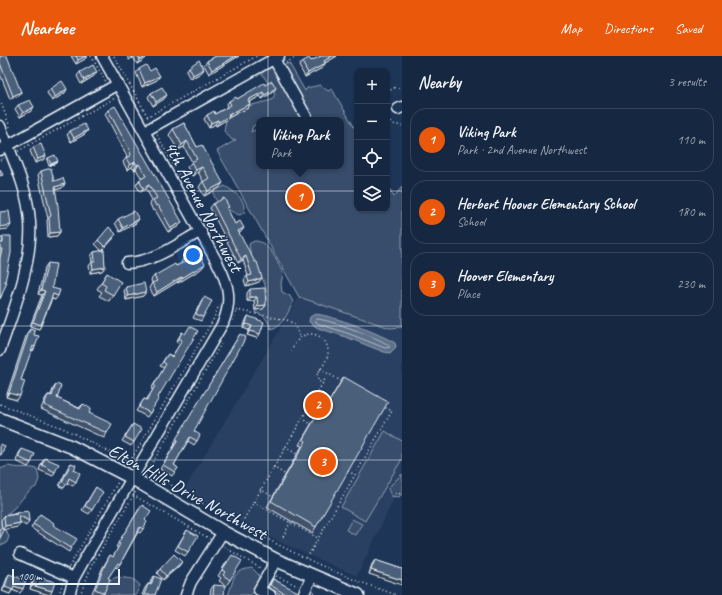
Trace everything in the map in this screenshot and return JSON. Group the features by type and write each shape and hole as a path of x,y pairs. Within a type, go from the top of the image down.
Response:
{"main road":[{"name":"Elton Hills Drive Northwest","path":"0,418 72,447 132,478 222,532 276,560 351,594"}],"street":[{"name":"4th Avenue Northwest","path":"69,595 70,577 132,478 223,323 228,311 228,289 225,277 201,231 102,56"},
{"path":"145,131 277,61 306,117"},
{"path":"2,154 118,84"},
{"path":"0,126 2,154 24,191 30,222 30,236 21,284 0,350"},
{"path":"127,263 141,262 152,258 201,231"},
{"path":"186,595 191,582 222,532"},
{"path":"20,554 70,577"},
{"path":"270,595 259,590 276,560"},
{"path":"304,592 312,576"}],"path":[{"path":"91,56 105,81"},
{"path":"114,56 147,117 257,56"},
{"path":"277,61 298,56"},
{"path":"390,90 394,88 402,88"},
{"path":"19,151 115,98"},
{"path":"0,100 13,133"},
{"path":"390,122 402,126"},
{"path":"0,404 65,428 130,462 213,320 219,301"},
{"path":"236,310 287,320 294,324 300,338"},
{"path":"232,326 236,315"},
{"path":"291,351 300,338 312,334 319,335 326,342 328,350 327,359 316,375 321,385"},
{"path":"224,339 147,471 240,526 307,558 397,595"},
{"path":"320,369 347,385"},
{"path":"240,526 260,489 328,374"},
{"path":"307,558 392,411 379,404"},
{"path":"302,418 311,424"},
{"path":"285,447 297,454"},
{"path":"273,467 286,475"},
{"path":"348,470 355,475"},
{"path":"59,595 70,577 116,486"},
{"path":"260,489 273,497"},
{"path":"395,493 402,494"},
{"path":"80,595 92,565 133,495 210,539"},
{"path":"253,502 318,539"},
{"path":"283,537 290,522"},
{"path":"224,547 304,592 320,595"}],"shaded area":[{"path":"289,63 305,91 307,88 320,85 328,91 332,89 354,127 354,212 390,212 390,190 394,197 402,187 402,327 390,328 299,297 217,151 236,140 232,140 224,131 226,120 248,106 272,100 275,94 261,72 272,66 275,70"},
{"path":"225,186 242,200 244,213 239,215 226,209 218,203 214,196 214,191"},
{"path":"254,241 264,244 272,252 283,273 281,284 282,292 290,296 293,302 282,322 271,329 264,316 255,313 255,307 267,298 262,277 250,251 249,244"},
{"path":"299,297 390,328 402,327 402,482 357,576 284,544 224,513 184,490"},
{"path":"385,431 402,441 402,459 365,521 341,507"},
{"path":"8,466 37,469 39,479 36,487 28,492 10,512 5,515 4,526 9,537 6,544 0,545 0,469"},
{"path":"402,474 402,494 399,497 391,496 388,488"},
{"path":"352,519 362,524 355,535 346,530"},
{"path":"252,568 259,575 259,583 251,595 228,595 237,573 245,569"},
{"path":"117,577 133,579 140,585 136,595 103,595 107,581"}],"water":[{"path":"315,314 345,321 388,339 395,343 396,347 390,353 384,352 318,328 309,322 310,317"}],"building":[{"path":"0,56 7,56 21,92 13,96 0,63"},
{"path":"76,56 86,56 78,60"},
{"path":"138,56 147,56 140,60"},
{"path":"216,56 236,56 212,70 207,61"},
{"path":"321,56 332,56 324,61 325,64 308,73 302,62 309,58 311,61"},
{"path":"199,60 204,69 193,75 189,67"},
{"path":"93,65 97,72 84,80 80,72"},
{"path":"146,65 150,71 155,68 160,76 145,83 139,69"},
{"path":"62,81 67,89 55,97 50,89"},
{"path":"272,81 276,88 265,95 263,92 248,100 250,104 228,115 229,116 219,122 218,120 211,123 207,115 214,111 215,114 231,105 229,101 236,97 237,99 264,83 265,85"},
{"path":"162,87 167,95 156,102 151,93"},
{"path":"30,100 34,107 23,113 18,105"},
{"path":"115,106 182,222 171,228 158,205 156,206 153,200 157,198 149,185 143,188 139,180 146,176 139,164 137,165 135,162 130,165 126,158 131,155 129,149 108,110"},
{"path":"184,123 197,147 202,145 223,183 208,191 203,182 209,178 202,167 196,170 191,162 197,159 187,141 182,145 173,129"},
{"path":"84,124 88,130 74,138 70,131"},
{"path":"41,144 46,156 38,159 33,147"},
{"path":"55,155 58,161 51,164 48,158"},
{"path":"51,168 54,181 63,178 65,184 55,187 60,232 50,233 49,217 51,216 41,171"},
{"path":"0,169 3,175 0,176"},
{"path":"224,198 235,224 240,221 244,228 238,231 255,262 257,262 262,278 249,282 247,276 252,275 246,256 241,259 213,204"},
{"path":"9,211 11,225 0,227 0,212"},
{"path":"134,211 139,219 123,228 118,219"},
{"path":"109,227 116,234 105,247 98,240"},
{"path":"3,236 11,236 11,253 5,282 7,282 0,297 0,258 2,249 0,249 0,243 3,243"},
{"path":"104,250 105,267 93,269 92,262 95,261 94,252"},
{"path":"197,251 205,264 157,292 152,283 157,281 154,276 175,264 176,266 187,261 185,257"},
{"path":"48,263 56,264 52,288 60,290 58,296 53,294 41,325 33,322 45,291 41,290"},
{"path":"107,273 121,282 113,295 104,290 106,286 101,283"},
{"path":"144,283 146,292 128,296 126,287"},
{"path":"265,288 266,305 258,306 257,297 250,297 250,289"},
{"path":"204,297 212,301 203,317 196,314"},
{"path":"248,316 264,322 260,334 250,331 252,326 246,324"},
{"path":"190,326 198,331 150,413 139,407 144,399 147,400 155,386 154,385 166,364 163,362 168,354 172,357 182,340 179,338 182,332 185,334"},
{"path":"30,329 35,331 34,335 39,336 35,347 33,346 21,380 25,381 20,396 9,393"},
{"path":"240,334 246,337 194,431 200,435 197,441 190,437 174,465 178,468 175,472 163,465 178,440 176,439"},
{"path":"344,377 388,402 316,527 271,501 306,441 303,439 317,415 320,417"},
{"path":"56,384 61,386 57,398 80,409 83,404 91,408 89,413 112,424 107,433 44,405 48,395 52,396"},
{"path":"133,424 142,429 134,442 125,437"},
{"path":"0,444 5,446 1,455 0,455"},
{"path":"22,449 35,454 31,463 18,457"},
{"path":"45,458 59,464 55,472 42,465"},
{"path":"71,463 76,465 74,470 80,473 76,482 69,478 67,484 62,482"},
{"path":"96,487 103,492 92,510 85,506"},
{"path":"142,505 151,511 145,520 147,522 143,529 140,527 120,564 118,563 108,578 110,579 104,593 95,589 110,555 113,557 120,544 118,543"},
{"path":"28,511 29,521 19,515 20,523 5,526 4,516"},
{"path":"40,514 54,523 53,525 77,539 71,548 33,524"},
{"path":"0,528 4,530 0,538"},
{"path":"187,530 198,536 188,552 178,546"},
{"path":"174,554 182,562 166,576 160,569"},
{"path":"232,555 242,561 230,580 223,575 225,572 222,570"},
{"path":"375,560 402,569 402,580 371,570"},
{"path":"9,574 26,580 23,589 14,586 13,590 5,587"},
{"path":"35,576 55,582 52,591 32,585"},
{"path":"154,576 161,579 155,595 144,595 148,584 151,585"},
{"path":"273,579 298,592 299,595 287,595 270,585"},
{"path":"214,585 225,586 224,595 213,595"}],"place":[{"name":"Viking Park","path":"300,197"},
{"name":"Herbert Hoover Elementary School","path":"318,405"},
{"name":"Hoover Elementary","path":"323,462"}]}
